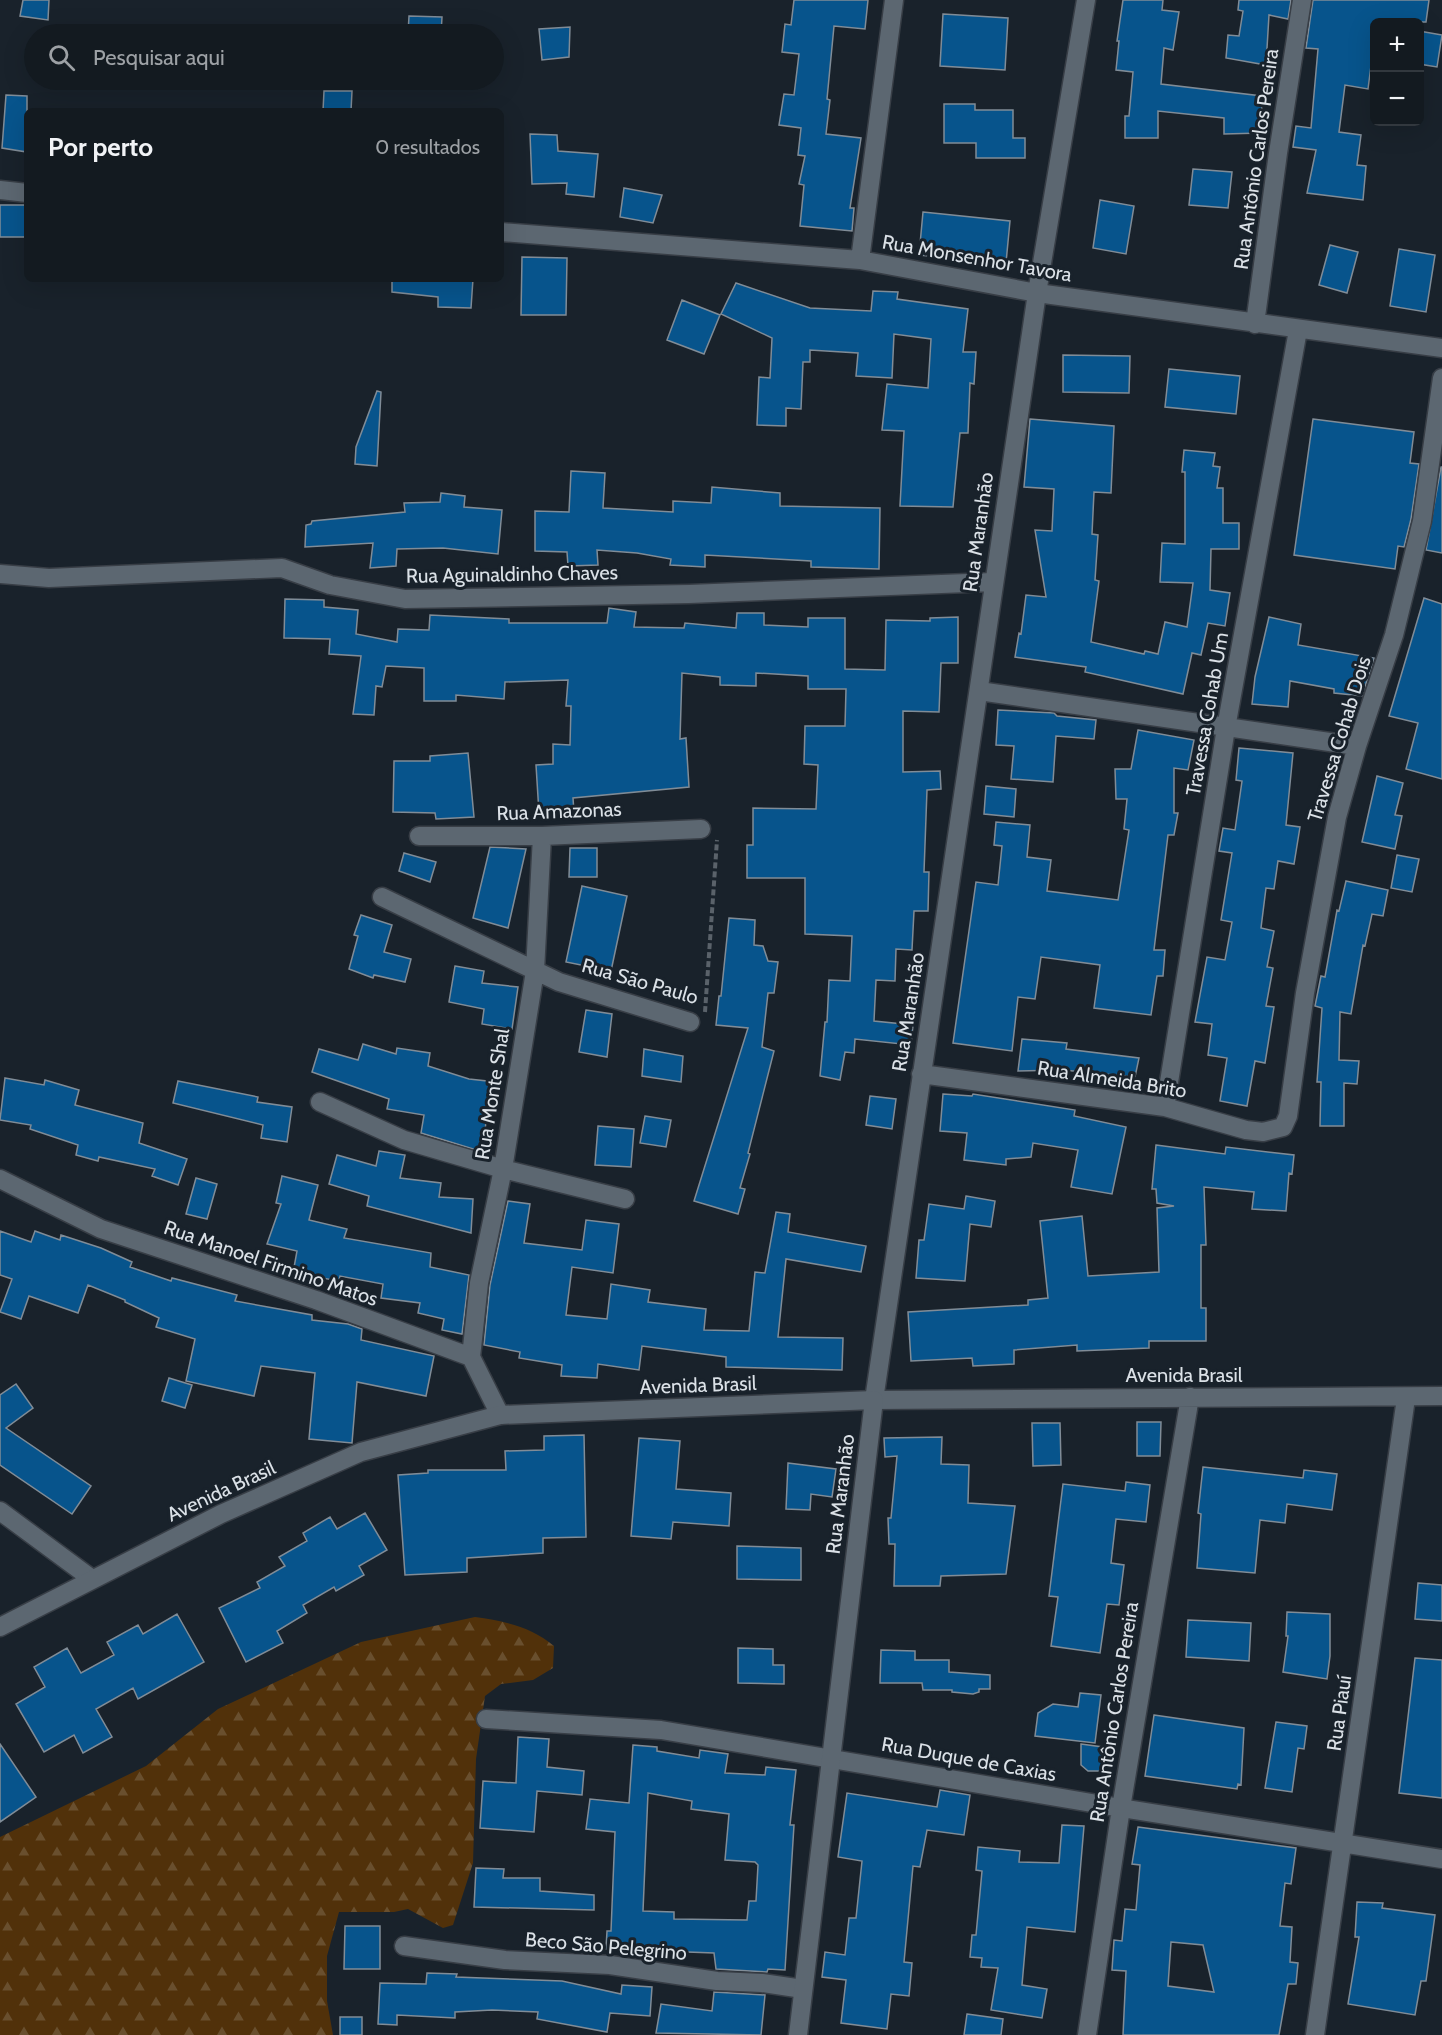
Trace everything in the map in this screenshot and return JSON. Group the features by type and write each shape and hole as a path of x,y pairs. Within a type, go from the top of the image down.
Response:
{"street":[{"path":"860,260 894,0"},
{"name":"Rua Maranhão","path":"798,2035 874,1400 979,691 993,582 1037,293 1086,0"},
{"name":"Rua Antônio Carlos Pereira","path":"1255,324 1302,0"},
{"path":"0,190 24,193"},
{"name":"Rua Monsenhor Tavora","path":"504,232 860,260 1037,293 1442,348"},
{"name":"Travessa Cohab Um","path":"1165,1107 1226,728 1298,330"},
{"name":"Travessa Cohab Dois","path":"1288,1116 1305,993 1337,817 1357,746 1394,635 1422,521 1442,378"},
{"name":"Rua Aguinaldinho Chaves","path":"0,574 49,578 282,568 330,585 405,599 689,594 993,582"},
{"path":"979,691 1357,746"},
{"name":"Rua Amazonas","path":"419,836 542,836 701,829"},
{"name":"Rua Monte Shal","path":"471,1357 479,1283 503,1169 535,971 542,836"},
{"name":"Rua São Paulo","path":"382,897 559,981 690,1022"},
{"name":"Rua Almeida Brito","path":"921,1074 1165,1107 1246,1130 1263,1132 1282,1127 1288,1116"},
{"path":"320,1102 404,1140 503,1169 625,1199"},
{"name":"Rua Manoel Firmino Matos","path":"0,1179 101,1229 316,1300 471,1357"},
{"path":"471,1357 500,1415"},
{"name":"Avenida Brasil","path":"0,1627 221,1514 361,1452 500,1415 874,1400 1442,1396"},
{"name":"Rua Antônio Carlos Pereira","path":"1087,2035 1120,1808 1190,1397"},
{"name":"Rua Piauí","path":"1315,2035 1406,1398"},
{"path":"0,1511 92,1579"},
{"name":"Rua Duque de Caxias","path":"486,1719 661,1730 1120,1808 1442,1859"},
{"name":"Beco São Pelegrino","path":"404,1946 505,1960 610,1965 717,1981 762,1983 803,1989"}],"path":[{"name":"Rua São Paulo","path":"690,1022 698,1023 702,1020 707,1005 718,844 716,835 710,830 701,829"}],"green space":[{"path":"475,1617 517,1626 545,1639 554,1646 553,1668 533,1680 501,1684 485,1696 476,1759 473,1863 453,1925 443,1928 408,1909 394,1912 339,1912 327,1956 327,2001 333,2035 0,2035 0,1837 146,1766 218,1709 361,1642"}],"building":[{"path":"23,0 49,0 48,20 20,16"},
{"path":"794,0 868,0 865,29 834,26 827,99 830,100 826,134 861,138 850,208 854,208 852,231 800,226 804,185 799,184 805,156 798,155 801,128 779,125 784,94 794,95 799,54 782,52 785,24 791,25"},
{"path":"1123,0 1163,0 1162,10 1179,12 1173,50 1164,48 1161,84 1262,96 1261,133 1224,134 1224,118 1158,111 1158,138 1125,138 1125,116 1129,116 1133,72 1116,70 1119,41 1117,41"},
{"path":"1239,0 1291,0 1288,19 1269,15 1266,65 1226,58 1228,35 1239,36 1243,11 1238,10"},
{"path":"1313,0 1429,0 1426,22 1424,18 1370,18 1368,89 1345,85 1339,132 1361,135 1357,165 1366,166 1363,200 1307,193 1316,150 1293,147 1296,126 1311,128 1318,49 1306,48"},
{"path":"943,14 1008,18 1005,70 940,66"},
{"path":"409,16 442,17 442,24 409,24"},
{"path":"570,27 569,57 542,60 539,29"},
{"path":"1424,32 1442,35 1437,67 1424,65"},
{"path":"324,91 352,91 351,108 323,108"},
{"path":"6,95 27,96 27,108 24,108 24,152 2,148"},
{"path":"944,104 975,104 975,110 1013,110 1013,138 1025,138 1025,158 976,158 976,143 944,143"},
{"path":"530,134 557,135 558,151 598,154 594,197 566,194 567,183 532,184"},
{"path":"1193,169 1232,172 1228,208 1189,205"},
{"path":"624,188 662,195 653,223 620,217"},
{"path":"1100,200 1134,206 1126,254 1093,248"},
{"path":"0,205 24,205 24,237 0,237"},
{"path":"923,212 1010,221 1006,263 919,255"},
{"path":"1330,245 1358,252 1347,293 1319,285"},
{"path":"1399,249 1435,255 1426,312 1390,306"},
{"path":"522,257 567,258 566,315 521,315"},
{"path":"392,282 473,282 471,308 438,307 438,297 392,292"},
{"path":"736,283 810,308 871,311 873,291 898,292 897,299 968,309 963,352 976,352 974,384 970,383 968,433 960,433 953,507 900,506 904,431 882,430 887,384 928,388 931,339 894,334 892,378 856,376 858,353 810,350 810,362 803,362 801,409 786,408 786,426 757,425 759,377 770,378 772,338 721,314"},
{"path":"682,300 720,315 704,354 667,340"},
{"path":"1063,355 1130,356 1129,393 1063,392"},
{"path":"1169,369 1240,376 1236,414 1165,407"},
{"path":"377,391 381,392 377,466 355,464 356,447"},
{"path":"1030,419 1114,426 1111,493 1094,492 1092,534 1098,535 1095,580 1099,581 1091,642 1144,654 1145,651 1158,654 1165,622 1187,627 1193,583 1160,582 1162,543 1185,544 1185,472 1182,472 1184,450 1215,453 1213,466 1220,467 1217,488 1223,488 1223,523 1239,523 1239,549 1211,549 1210,590 1230,593 1225,626 1208,623 1201,655 1192,653 1183,694 1085,672 1086,667 1015,657 1019,633 1021,634 1026,595 1046,597 1035,530 1052,531 1054,489 1024,487"},
{"path":"1313,419 1414,432 1410,463 1419,464 1411,519 1404,547 1398,546 1395,569 1294,555"},
{"path":"1442,467 1442,553 1426,550"},
{"path":"571,471 605,473 603,508 673,512 673,501 711,503 712,487 780,493 780,506 880,508 879,569 811,567 811,561 705,555 705,567 670,565 671,559 637,553 597,550 598,565 568,566 567,552 535,551 535,511 569,512"},
{"path":"441,493 465,496 464,507 502,510 498,554 443,548 397,549 396,566 370,568 373,543 305,547 306,525 311,524 312,521 405,512 404,503 440,502"},
{"path":"1424,598 1442,604 1442,779 1406,769 1418,723 1389,716"},
{"path":"285,599 324,600 324,607 358,610 356,634 397,642 398,629 429,630 430,615 509,619 509,623 607,623 609,608 636,612 634,627 684,628 685,623 736,628 737,613 764,613 764,625 808,627 808,618 845,618 845,669 885,670 886,620 930,621 930,618 958,617 958,663 941,663 939,712 903,711 903,772 940,771 941,789 927,790 924,872 929,872 928,911 914,911 912,950 896,949 895,981 876,980 874,1021 913,1025 911,1045 855,1039 854,1053 845,1052 840,1080 820,1076 825,1022 827,1022 829,980 850,981 852,936 805,934 805,878 747,878 747,845 753,845 753,808 816,809 818,765 804,764 805,726 845,726 846,689 808,689 808,676 756,673 756,686 720,685 720,677 682,673 680,739 686,738 689,787 573,798 574,812 539,813 536,765 553,764 553,744 570,745 571,706 566,706 568,680 505,682 504,699 456,695 456,701 424,701 424,668 386,666 382,687 376,686 374,715 353,714 361,656 329,654 330,639 284,638"},
{"path":"1269,617 1301,624 1298,645 1374,658 1362,696 1334,693 1334,689 1290,681 1288,707 1252,704 1255,677"},
{"path":"998,710 1054,713 1057,716 1096,720 1094,739 1056,736 1053,782 1011,779 1014,746 996,745"},
{"path":"1138,730 1194,740 1188,770 1174,768 1174,813 1178,813 1174,835 1168,835 1154,950 1165,950 1163,976 1157,976 1151,1015 1094,1008 1100,965 1041,957 1035,999 1018,997 1012,1051 953,1043 976,882 998,885 1002,846 994,845 996,822 1030,825 1027,857 1051,860 1047,891 1118,900 1129,830 1124,829 1127,799 1116,799 1115,769 1131,769"},
{"path":"1239,748 1293,753 1286,825 1300,827 1294,864 1278,861 1274,889 1266,888 1261,928 1274,931 1267,967 1273,968 1266,1006 1274,1007 1265,1063 1255,1061 1247,1106 1220,1101 1227,1058 1208,1055 1212,1024 1195,1022 1207,957 1225,960 1232,922 1221,920 1232,853 1219,851 1223,828 1235,830 1242,781 1236,780"},
{"path":"468,753 474,817 436,819 435,813 393,812 394,761 430,761 430,756"},
{"path":"1377,776 1403,783 1395,815 1402,816 1395,849 1362,842"},
{"path":"986,786 1016,789 1014,817 984,814"},
{"path":"490,847 526,849 508,928 473,918"},
{"path":"570,848 597,848 597,877 569,877"},
{"path":"404,853 436,862 430,882 399,871"},
{"path":"1397,855 1419,859 1412,892 1391,888"},
{"path":"1346,881 1388,890 1383,916 1372,914 1365,946 1363,945 1351,1014 1340,1012 1339,1060 1359,1061 1357,1084 1344,1083 1344,1126 1320,1126 1321,1082 1317,1082 1322,1008 1315,1006 1321,976 1325,977 1337,910 1339,911"},
{"path":"582,886 627,896 611,971 566,962"},
{"path":"361,915 392,925 384,952 411,959 405,982 374,975 373,978 349,969 358,936 354,935"},
{"path":"729,918 755,920 754,945 763,946 768,961 778,962 774,993 768,993 762,1047 774,1051 740,1188 745,1189 738,1214 694,1201 748,1028 716,1025"},
{"path":"455,966 484,971 482,983 518,987 512,1029 482,1024 484,1009 449,1002"},
{"path":"586,1010 612,1014 607,1057 579,1052"},
{"path":"1022,1039 1067,1043 1066,1049 1139,1058 1135,1077 1063,1070 1018,1071"},
{"path":"363,1044 396,1054 397,1048 430,1053 428,1066 469,1079 496,1082 488,1121 486,1121 483,1152 421,1133 424,1115 387,1109 389,1099 312,1072 319,1049 358,1060"},
{"path":"644,1049 683,1056 681,1082 642,1076"},
{"path":"5,1078 44,1085 45,1080 79,1090 75,1105 143,1123 139,1143 187,1159 178,1185 152,1176 155,1169 99,1157 98,1161 76,1155 78,1145 30,1129 31,1125 0,1120"},
{"path":"178,1081 258,1097 257,1102 292,1107 287,1142 261,1138 263,1125 173,1103"},
{"path":"943,1094 972,1096 973,1094 1075,1110 1074,1116 1126,1127 1112,1194 1071,1187 1078,1150 1033,1143 1031,1157 1006,1159 1006,1165 964,1160 967,1133 940,1131"},
{"path":"870,1096 896,1099 892,1129 866,1125"},
{"path":"645,1116 671,1120 666,1147 640,1143"},
{"path":"598,1126 634,1129 631,1167 595,1165"},
{"path":"1156,1145 1225,1154 1226,1147 1294,1155 1292,1174 1289,1173 1286,1211 1252,1209 1254,1192 1204,1187 1206,1245 1201,1245 1201,1308 1206,1308 1206,1341 1149,1341 1149,1348 1077,1351 1077,1345 1014,1350 1014,1364 973,1366 972,1358 911,1361 908,1312 1028,1305 1028,1300 1048,1298 1040,1221 1082,1216 1088,1276 1159,1272 1157,1208 1174,1206 1157,1203 1156,1189 1152,1189"},
{"path":"379,1151 405,1155 400,1178 441,1183 439,1197 473,1199 471,1233 367,1206 369,1196 329,1184 337,1155 376,1166"},
{"path":"282,1176 318,1185 309,1220 347,1229 344,1238 431,1253 430,1267 469,1275 462,1334 442,1330 444,1319 418,1313 420,1303 381,1298 383,1284 340,1276 339,1281 293,1273 297,1251 267,1244 281,1204 276,1203"},
{"path":"196,1178 217,1184 207,1219 186,1214"},
{"path":"966,1196 995,1201 991,1227 970,1224 965,1281 916,1278 919,1240 924,1240 929,1204 964,1209"},
{"path":"508,1201 530,1204 524,1243 582,1250 586,1220 619,1224 613,1273 572,1267 566,1315 607,1319 611,1284 650,1290 648,1302 706,1309 704,1330 749,1331 755,1272 765,1273 776,1212 790,1214 788,1232 866,1246 861,1272 786,1259 778,1337 843,1338 842,1370 726,1367 726,1357 642,1346 639,1370 598,1364 597,1378 561,1376 562,1365 519,1358 520,1352 484,1345 490,1285"},
{"path":"0,1231 31,1242 35,1231 60,1240 61,1235 101,1248 132,1262 130,1267 171,1281 172,1278 237,1295 235,1301 312,1315 312,1320 348,1324 362,1329 361,1340 434,1356 426,1396 357,1382 352,1443 309,1439 315,1373 261,1366 254,1396 186,1381 195,1339 156,1327 159,1318 125,1300 88,1285 78,1313 29,1296 21,1319 0,1312 12,1279 0,1275"},
{"path":"169,1378 192,1385 185,1408 162,1401"},
{"path":"16,1384 33,1408 6,1428 91,1486 72,1514 0,1465 0,1395"},
{"path":"1137,1422 1161,1422 1160,1456 1137,1456"},
{"path":"1032,1423 1060,1423 1061,1465 1033,1466"},
{"path":"584,1435 586,1537 543,1538 543,1553 467,1558 467,1572 405,1575 398,1475 428,1473 428,1470 506,1470 505,1451 544,1450 544,1436"},
{"path":"942,1437 941,1464 969,1465 968,1503 1015,1506 1006,1574 941,1576 940,1586 894,1586 895,1544 889,1544 888,1518 891,1518 897,1456 885,1457 884,1438"},
{"path":"639,1438 680,1441 676,1489 731,1493 729,1526 673,1522 671,1539 631,1536"},
{"path":"788,1463 836,1469 832,1497 811,1494 810,1510 786,1509"},
{"path":"1203,1467 1303,1478 1304,1470 1337,1474 1332,1510 1287,1504 1285,1523 1260,1520 1255,1573 1197,1568 1201,1514 1198,1513"},
{"path":"1126,1482 1150,1485 1146,1522 1116,1519 1111,1563 1124,1565 1119,1605 1107,1604 1100,1653 1051,1646 1058,1597 1049,1596 1063,1484 1125,1491"},
{"path":"365,1513 387,1550 359,1566 364,1575 336,1591 334,1587 303,1605 307,1613 277,1631 283,1643 246,1662 219,1608 260,1588 257,1582 285,1566 279,1557 307,1541 303,1533 330,1517 337,1529"},
{"path":"737,1546 801,1548 801,1580 737,1579"},
{"path":"1418,1583 1442,1585 1442,1621 1415,1619"},
{"path":"1287,1612 1330,1614 1330,1656 1327,1679 1283,1672 1288,1636 1286,1636"},
{"path":"177,1614 204,1662 138,1699 133,1688 96,1709 112,1737 83,1753 74,1735 44,1752 16,1704 45,1687 34,1667 67,1648 81,1673 114,1655 107,1642 138,1625 143,1634"},
{"path":"1188,1620 1251,1623 1249,1661 1186,1657"},
{"path":"738,1648 773,1649 773,1665 784,1665 784,1684 738,1683"},
{"path":"881,1650 915,1651 915,1660 949,1660 949,1672 990,1675 990,1689 979,1689 979,1692 973,1694 952,1692 952,1690 923,1690 922,1683 880,1683"},
{"path":"1415,1658 1442,1660 1442,1798 1399,1793"},
{"path":"1080,1693 1101,1695 1095,1743 1035,1736 1038,1713 1053,1704 1078,1707"},
{"path":"1154,1715 1244,1728 1241,1785 1238,1784 1237,1789 1145,1776"},
{"path":"1276,1722 1307,1726 1304,1749 1298,1748 1292,1792 1265,1788"},
{"path":"518,1737 549,1739 547,1767 584,1771 582,1795 537,1791 534,1832 480,1828 483,1781 516,1783"},
{"path":"0,1744 36,1797 0,1822"},
{"path":"1081,1744 1110,1748 1107,1771 1088,1771 1081,1765"},
{"path":"633,1745 657,1747 657,1751 699,1758 700,1750 728,1754 725,1773 765,1775 766,1767 796,1770 790,1825 794,1825 785,1970 768,1969 767,1972 716,1969 714,1953 606,1949 607,1931 611,1931 615,1832 586,1829 590,1799 629,1803","holes":["648,1793 692,1801 691,1809 729,1814 725,1860 755,1862 758,1865 756,1901 749,1901 747,1920 674,1919 674,1912 643,1911"]},
{"path":"940,1790 970,1795 964,1835 927,1830 920,1867 913,1866 904,1962 912,1963 909,1996 891,1994 887,2029 841,2023 846,1980 822,1977 825,1952 845,1955 849,1918 856,1918 862,1861 838,1857 847,1793 937,1807"},
{"path":"1062,1825 1084,1826 1075,1932 1027,1927 1022,1985 1047,1989 1042,2018 991,2010 998,1968 981,1967 982,1958 970,1957 972,1935 976,1935 982,1871 976,1870 978,1847 1020,1851 1019,1862 1059,1863"},
{"path":"1138,1827 1296,1848 1291,1884 1285,1883 1280,1926 1292,1927 1290,1962 1298,1963 1296,1984 1288,1984 1279,2035 1123,2035 1126,1971 1112,1970 1114,1940 1122,1941 1125,1909 1136,1910 1140,1865 1132,1864","holes":["1171,1942 1203,1945 1214,1992 1168,1986"]},
{"path":"476,1868 504,1869 503,1878 540,1878 540,1891 594,1895 594,1910 474,1907"},
{"path":"1357,1902 1383,1903 1382,1908 1435,1915 1426,1981 1421,1981 1415,2015 1348,2004 1359,1937 1355,1937"},
{"path":"345,1926 380,1926 380,1969 344,1969"},
{"path":"427,1973 457,1974 456,1977 562,1981 621,1994 622,1985 652,1987 650,2016 610,2013 607,2032 537,2019 538,2012 492,2010 455,2012 455,2018 397,2015 397,2025 378,2024 380,1983 426,1984"},
{"path":"714,1992 765,1995 761,2035 656,2033 661,2004 712,2011"},
{"path":"967,2014 1003,2019 1001,2035 964,2035"},
{"path":"340,2017 362,2017 362,2035 340,2035"}]}
